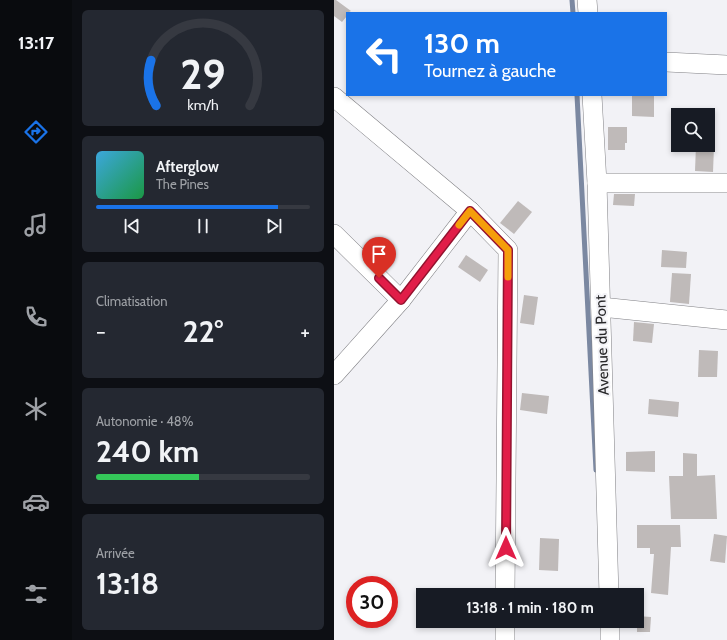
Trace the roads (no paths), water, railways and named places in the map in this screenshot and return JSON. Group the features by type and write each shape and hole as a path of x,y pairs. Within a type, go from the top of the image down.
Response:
{"street":[{"path":"587,0 588,12"},
{"path":"667,62 727,65"},
{"name":"Avenue du Pont","path":"592,96 597,183 609,588"},
{"path":"334,97 470,211 508,250 505,588"},
{"path":"597,183 727,183"},
{"path":"334,375 401,300 470,211"},
{"path":"334,234 401,300"},
{"path":"601,307 727,320"},
{"path":"505,628 505,640"},
{"path":"610,628 610,640"}],"waterway":[{"path":"572,0 573,12"},
{"path":"577,96 596,470"}]}
